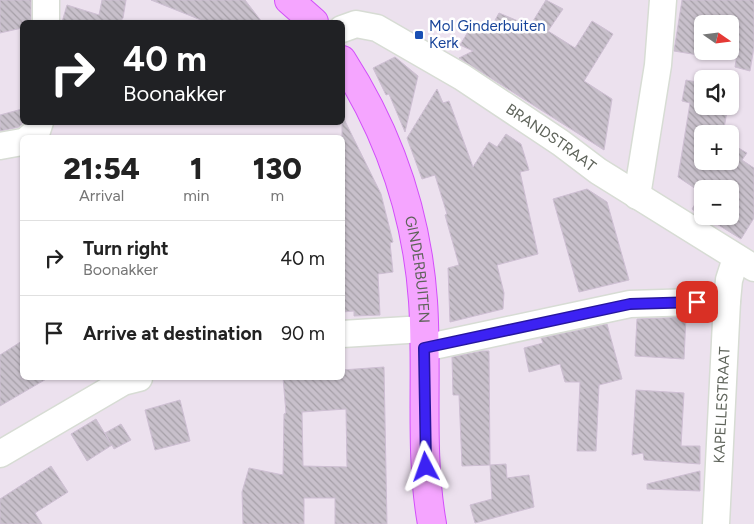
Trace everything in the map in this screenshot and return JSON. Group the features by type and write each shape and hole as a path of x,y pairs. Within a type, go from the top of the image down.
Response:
{"main road":[{"path":"289,0 312,20"},
{"name":"GINDERBUITEN","path":"345,65 380,128 397,168 417,246 423,302 425,451 432,524"}],"street":[{"path":"46,0 46,20"},
{"path":"637,196 658,65 663,0"},
{"name":"BRANDSTRAAT","path":"345,28 356,24 370,27 402,42 470,82 637,196 745,263"},
{"path":"0,146 20,142"},
{"name":"KAPELLESTRAAT","path":"716,524 729,280 745,263"},
{"path":"345,334 424,339 630,304 727,301"},
{"path":"0,454 123,382 131,380"}],"building":[{"path":"0,0 31,0 31,20 20,20 20,28 0,33"},
{"path":"102,0 126,0 122,20 63,20 67,5 99,15"},
{"path":"151,0 245,0 260,20 201,20"},
{"path":"546,0 563,9 548,31 575,48 592,21 613,34 584,81 612,99 604,150 459,58 473,51 460,45 471,27 473,29 476,23 489,31 499,13 530,26"},
{"path":"682,0 754,0 754,47 750,71 735,67 736,60 739,60 739,15 694,15 694,54 674,51"},
{"path":"395,57 418,76 405,132 389,94 386,95 373,68"},
{"path":"686,80 694,82 694,115 726,115 725,125 694,125 694,170 739,170 739,148 747,153 742,160 754,168 754,218 741,239 718,225 739,225 739,180 694,180 694,188 678,177 690,103 682,101"},
{"path":"437,89 443,103 449,101 473,167 489,142 497,147 506,134 521,144 529,170 520,172 538,254 497,265 504,293 503,309 450,322 448,268 459,265 445,215 447,214 435,175 422,179 407,138"},
{"path":"20,110 21,125 0,131 0,115"},
{"path":"345,121 381,194 393,242 390,243 393,272 378,274 380,315 354,316 354,311 345,312 345,135 342,135 342,125 345,125"},
{"path":"587,189 607,202 629,280 579,292 553,199"},
{"path":"686,317 684,359 635,356 637,319"},
{"path":"607,324 622,379 599,385 596,451 577,451 580,382 565,382 560,364 529,372 524,348 543,343 541,338"},
{"path":"20,342 20,380 45,380 0,406 0,355"},
{"path":"489,351 490,465 462,466 459,395 453,395 452,357"},
{"path":"384,367 387,524 335,524 335,498 304,498 304,524 243,524 242,492 249,468 283,475 284,414 286,413 283,380 345,380 345,370","holes":["346,409 347,467 303,466 302,412"]},
{"path":"636,390 684,393 681,446 700,446 700,464 644,460 643,453 632,455"},
{"path":"180,400 190,441 155,450 145,410"},
{"path":"96,419 110,442 105,433 121,424 131,440 114,449 112,445 87,461 71,434"},
{"path":"506,464 507,478 529,475 534,507 475,523 470,505 492,499 490,465"},
{"path":"51,466 68,492 35,513 42,524 0,524 0,499"},
{"path":"700,471 700,491 647,489 647,484"}],"place":[{"name":"Mol Ginderbuiten Kerk","path":"419,35"}],"route":[{"path":"426,467 424,348 630,304 697,302"}]}
